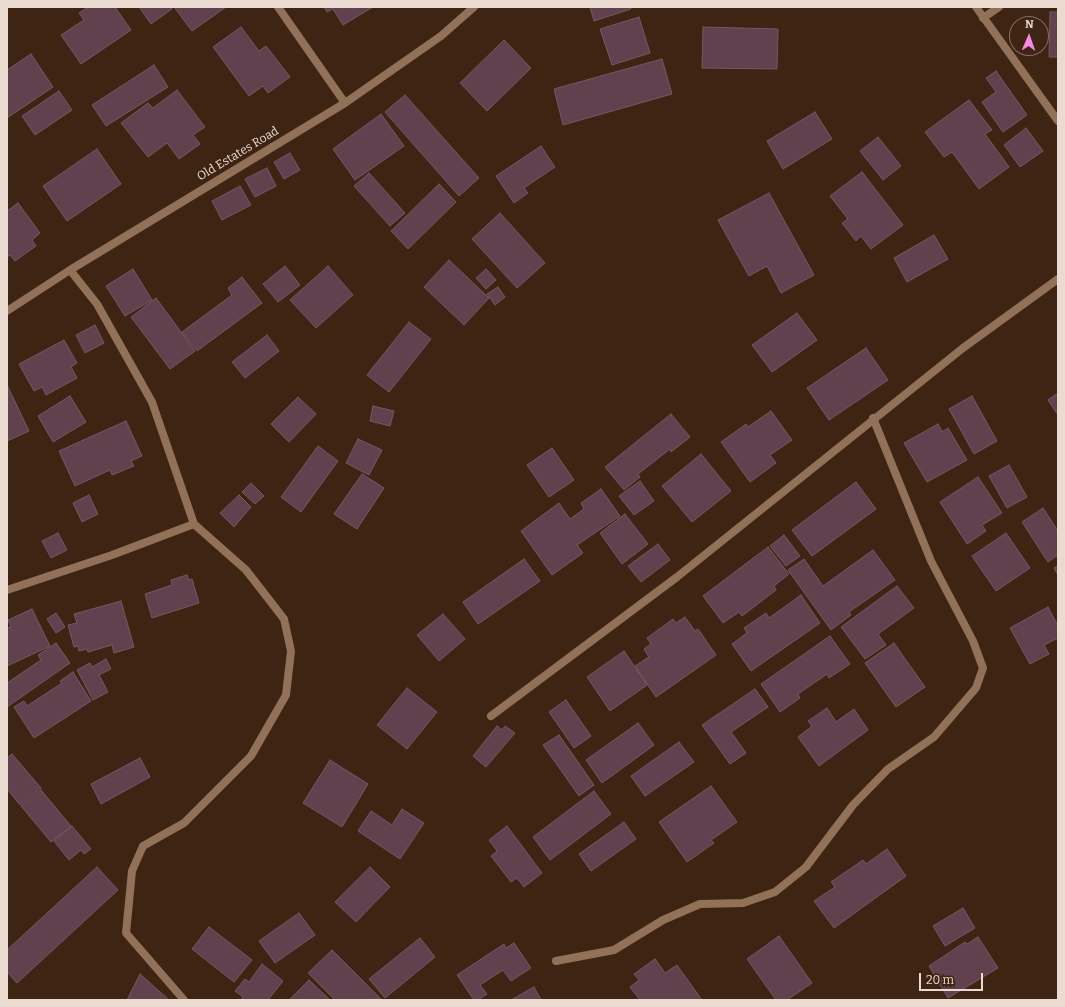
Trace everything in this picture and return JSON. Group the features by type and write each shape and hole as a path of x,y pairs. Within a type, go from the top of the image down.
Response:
{"street":[{"path":"278,7 345,103"},
{"name":"Old Estates Road","path":"7,311 70,270 345,103 441,36 474,7"},
{"path":"976,7 1058,121"},
{"path":"983,18 999,7"},
{"path":"70,270 97,304 152,402 194,524 246,570 284,619 291,650 286,695 251,756 184,823 143,846 132,871 126,933 184,1000"},
{"path":"491,716 677,577 873,418 963,348 1058,279"},
{"path":"556,961 614,950 663,920 700,904 743,903 775,892 806,866 853,804 888,769 934,737 976,688 983,668 973,641 931,561 873,418"},
{"path":"7,590 112,555 194,524"}],"building":[{"path":"88,7 115,7 131,30 81,64 61,35 84,20 79,13"},
{"path":"139,7 170,7 172,9 151,24"},
{"path":"174,7 226,7 192,31"},
{"path":"324,7 373,7 343,25 333,9 327,12"},
{"path":"590,7 630,7 631,9 594,21"},
{"path":"1050,12 1058,12 1058,57 1049,57"},
{"path":"639,17 650,53 612,65 600,29"},
{"path":"241,27 259,51 266,46 290,77 268,93 263,86 249,96 213,47"},
{"path":"703,27 778,29 777,69 702,68"},
{"path":"504,40 531,68 487,111 460,83"},
{"path":"31,54 53,87 7,118 7,70"},
{"path":"662,59 672,94 563,125 554,89"},
{"path":"154,65 168,87 106,126 92,105"},
{"path":"996,71 1027,115 1003,132 982,102 996,92 986,78"},
{"path":"177,90 205,127 193,135 200,144 179,159 167,143 148,157 121,123 148,103 153,108"},
{"path":"59,91 72,110 35,135 22,116"},
{"path":"405,95 479,178 459,196 385,112"},
{"path":"969,100 992,130 985,134 1009,167 979,189 952,152 944,157 925,132"},
{"path":"815,112 832,139 783,169 767,141"},
{"path":"381,114 404,146 355,180 333,149"},
{"path":"1026,128 1043,151 1020,167 1004,145"},
{"path":"878,137 901,166 883,180 860,151"},
{"path":"541,146 555,167 524,188 528,193 514,203 496,176"},
{"path":"97,149 121,184 67,221 43,186"},
{"path":"290,153 300,170 284,179 274,162"},
{"path":"267,168 276,186 255,197 245,179"},
{"path":"862,172 903,225 871,249 861,236 856,241 842,223 848,219 830,196"},
{"path":"369,173 405,213 390,226 354,186"},
{"path":"439,184 456,202 408,249 391,231"},
{"path":"240,186 251,205 222,220 212,201"},
{"path":"769,193 814,275 781,293 767,266 749,276 718,220"},
{"path":"18,203 40,233 32,240 36,246 15,261 10,255 7,257 7,211"},
{"path":"500,213 545,263 517,288 472,239"},
{"path":"934,235 948,259 907,282 894,258"},
{"path":"449,260 489,298 464,325 424,287"},
{"path":"285,266 300,285 278,302 263,284"},
{"path":"328,266 353,295 316,328 290,300"},
{"path":"133,269 152,300 125,316 106,286"},
{"path":"486,269 496,280 486,289 476,278"},
{"path":"242,277 262,303 197,351 182,332 232,295 228,288"},
{"path":"498,287 505,297 495,305 487,294"},
{"path":"156,298 195,351 170,369 131,317"},
{"path":"797,313 817,340 772,372 752,345"},
{"path":"409,322 431,339 389,392 367,375"},
{"path":"95,325 104,343 85,353 76,335"},
{"path":"267,335 279,351 245,378 232,362"},
{"path":"64,340 77,363 71,367 77,378 46,395 42,387 34,391 19,364"},
{"path":"866,348 888,380 829,420 807,388"},
{"path":"7,385 29,431 7,441"},
{"path":"1058,393 1058,415 1048,400"},
{"path":"70,396 86,422 53,442 38,416"},
{"path":"972,396 997,441 974,454 949,409"},
{"path":"298,397 316,414 289,442 271,424"},
{"path":"373,406 394,411 390,426 370,421"},
{"path":"771,411 792,440 770,455 776,463 750,482 721,442 746,424 748,427"},
{"path":"671,414 690,437 671,452 670,449 638,474 640,477 624,490 605,467"},
{"path":"126,421 142,456 131,461 134,466 112,475 110,470 75,486 59,451"},
{"path":"938,424 942,432 948,428 967,460 927,482 904,443"},
{"path":"358,439 382,450 369,475 346,463"},
{"path":"318,446 338,461 301,512 281,497"},
{"path":"552,448 574,480 549,497 527,465"},
{"path":"701,454 731,491 692,522 662,486"},
{"path":"1009,465 1027,497 1007,508 989,476"},
{"path":"362,474 384,488 357,529 334,514"},
{"path":"978,477 1002,513 982,525 986,531 967,544 940,502"},
{"path":"640,481 654,501 634,515 619,496"},
{"path":"856,482 876,509 812,556 792,530"},
{"path":"251,483 264,496 255,504 242,492"},
{"path":"601,489 620,516 577,545 583,553 552,575 521,531 559,503 570,519 584,509 581,503"},
{"path":"89,495 98,514 82,522 73,503"},
{"path":"239,495 251,507 234,527 220,513"},
{"path":"1043,508 1058,531 1058,555 1048,562 1022,522"},
{"path":"625,514 648,544 622,564 600,533"},
{"path":"58,533 67,550 51,558 42,541"},
{"path":"1006,533 1030,568 996,591 972,556"},
{"path":"784,535 800,556 786,566 770,546"},
{"path":"658,544 670,560 641,582 628,566"},
{"path":"768,547 789,574 774,586 776,590 742,616 739,612 723,623 703,596"},
{"path":"873,550 895,580 849,612 851,615 831,630 788,570 804,559 823,586"},
{"path":"524,559 540,581 478,624 463,602"},
{"path":"1058,566 1058,575 1054,568"},
{"path":"187,575 189,580 192,579 199,603 152,618 145,594 172,585 171,580"},
{"path":"897,586 914,608 878,634 886,645 865,659 841,627"},
{"path":"801,595 820,623 751,671 732,644 747,633 744,628 766,613 769,618"},
{"path":"121,601 134,647 114,653 112,645 88,652 87,649 79,651 78,646 74,647 68,625 77,623 74,614"},
{"path":"1048,607 1058,626 1058,638 1044,645 1049,654 1030,664 1010,628"},
{"path":"32,609 50,646 7,666 7,628 11,627 8,620"},
{"path":"56,613 65,627 56,633 47,619"},
{"path":"443,614 465,639 439,661 417,635"},
{"path":"685,617 695,631 698,629 716,655 656,697 635,666 649,657 644,649 651,644 647,638 673,619 676,623"},
{"path":"830,636 850,664 829,678 827,674 798,694 800,698 780,712 761,684"},
{"path":"56,643 70,663 7,707 7,683 41,660 38,655"},
{"path":"894,643 925,687 896,707 865,663"},
{"path":"624,651 647,685 610,711 587,677"},
{"path":"106,659 111,669 99,675 108,692 93,700 77,670 90,663 92,667"},
{"path":"73,672 91,701 34,738 14,707 24,701 27,706 62,683 60,681"},
{"path":"407,688 437,712 407,749 377,725"},
{"path":"755,689 768,707 731,732 746,753 730,764 702,725"},
{"path":"566,700 591,736 574,748 549,712"},
{"path":"827,708 836,722 854,709 868,730 819,766 798,737 812,726 808,721"},
{"path":"638,723 654,745 602,783 586,760"},
{"path":"497,726 502,730 505,726 515,733 486,767 473,756"},
{"path":"559,735 594,785 579,796 543,745"},
{"path":"679,742 694,762 645,796 631,776"},
{"path":"12,754 41,788 20,805 7,789 7,758"},
{"path":"140,758 150,777 101,804 91,784"},
{"path":"330,760 368,784 342,827 303,803"},
{"path":"711,786 737,822 711,840 714,843 687,862 659,822"},
{"path":"41,790 71,826 51,842 21,806"},
{"path":"594,791 611,814 550,860 533,837"},
{"path":"402,809 424,823 400,859 358,831 371,811 392,825"},
{"path":"624,822 636,839 591,871 579,854"},
{"path":"72,826 91,849 84,854 81,850 69,860 54,841"},
{"path":"507,826 542,873 524,887 517,878 511,882 491,856 497,851 489,840"},
{"path":"887,849 906,876 834,928 814,901 835,887 831,882 863,860 866,864"},
{"path":"97,867 118,890 17,983 7,972 7,950"},
{"path":"370,867 390,887 356,922 335,902"},
{"path":"963,908 975,928 945,946 933,926"},
{"path":"299,913 315,935 275,963 259,941"},
{"path":"209,927 252,960 234,982 192,949"},
{"path":"779,936 812,983 787,1000 776,1000 747,959"},
{"path":"978,937 998,968 948,998 929,966 965,942 967,944"},
{"path":"420,938 435,957 385,998 369,979"},
{"path":"514,943 531,968 511,981 503,970 480,985 487,994 478,1000 474,1000 457,975 504,944 506,948"},
{"path":"332,950 381,999 335,1000 308,973"},
{"path":"655,959 665,973 677,965 702,1000 640,1000 630,987 639,980 634,974"},
{"path":"262,964 283,981 268,1000 241,1000 243,997 235,991 245,979 249,982"},
{"path":"140,974 169,1000 127,1000"},
{"path":"309,980 330,1000 289,1000"},
{"path":"534,987 541,1000 511,1000"}]}
